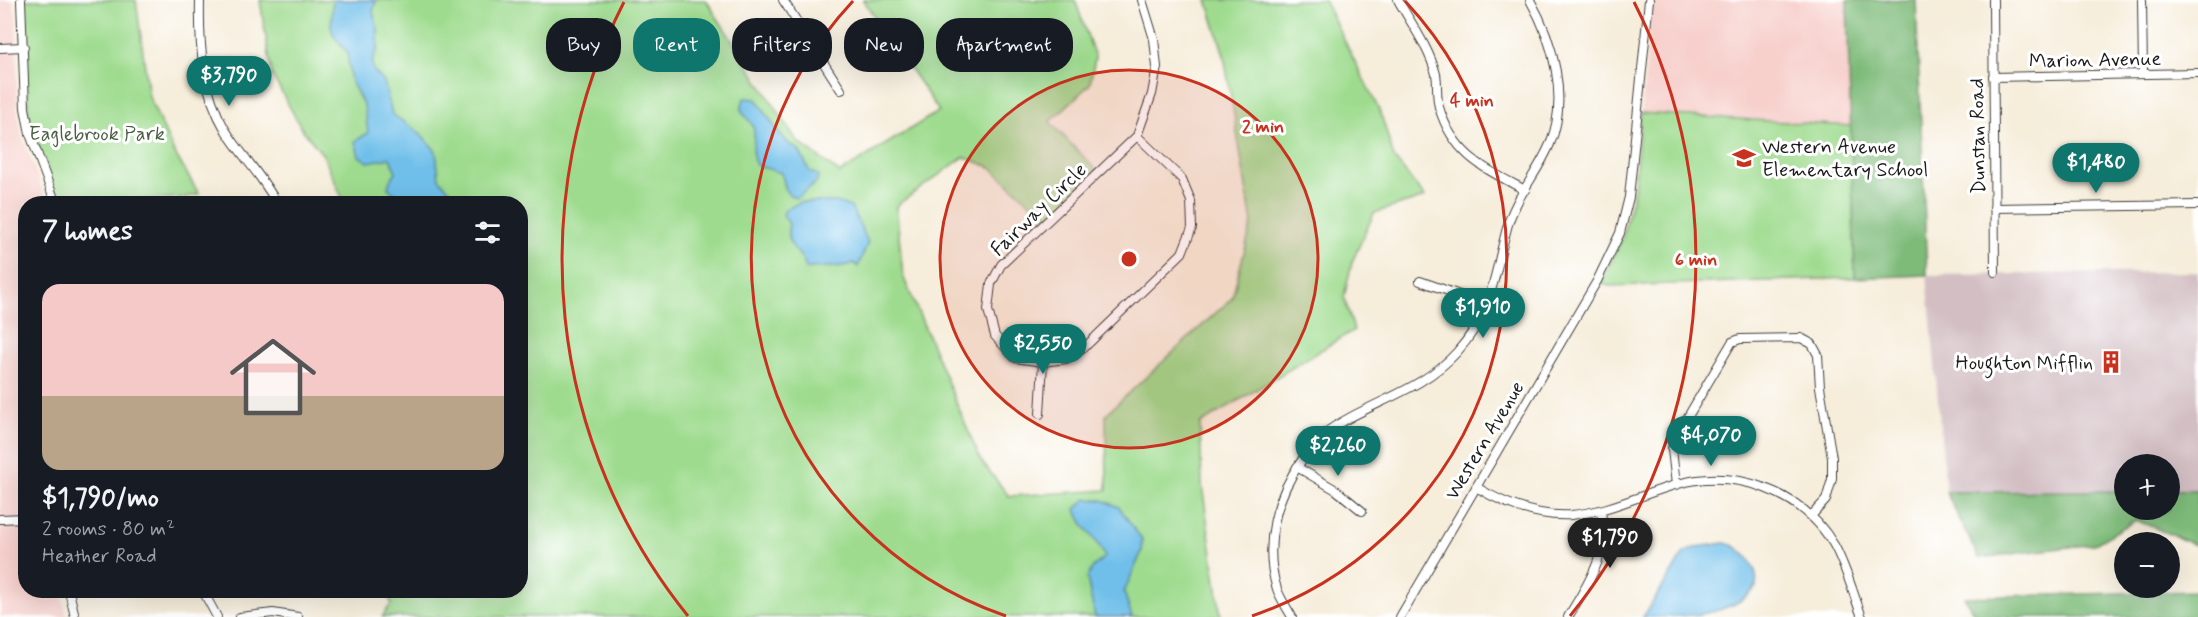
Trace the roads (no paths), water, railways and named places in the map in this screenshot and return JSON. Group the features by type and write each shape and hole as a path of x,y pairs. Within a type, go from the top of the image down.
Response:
{"street":[{"path":"21,0 26,108 30,135 53,196"},
{"path":"200,0 201,51 210,92 226,131 271,196"},
{"path":"783,0 840,90"},
{"name":"Fairway Circle","path":"1137,136 1182,179 1191,201 1192,228 1182,253 1088,344 1066,359 1043,362 1015,358 995,336 988,310 991,284 1001,265 1137,136 1152,94 1157,67 1154,39 1142,0"},
{"path":"1398,0 1422,42 1436,74 1439,105 1451,138 1476,164 1525,190"},
{"path":"1292,617 1277,589 1271,544 1279,503 1297,467 1320,436 1359,413 1427,379 1441,368 1470,335 1488,305 1514,207 1551,142 1559,96 1553,53 1542,21 1530,0"},
{"name":"Western Avenue","path":"1400,617 1598,281 1620,233 1629,197 1648,0"},
{"name":"Dunstan Road","path":"1993,0 1995,272"},
{"path":"2142,0 2143,74"},
{"path":"0,48 24,47"},
{"name":"Marion Avenue","path":"1993,77 2198,73"},
{"path":"1994,208 2198,205"},
{"path":"1420,281 1488,305"},
{"path":"1676,484 1672,450 1680,430 1732,342 1740,339 1801,338 1812,344 1818,355 1820,387 1832,458 1832,479 1826,500 1811,516"},
{"path":"1040,414 1043,362"},
{"path":"1297,467 1336,490 1362,512"},
{"path":"1476,487 1505,503 1535,512 1568,515 1601,511 1676,484 1700,479 1731,479 1765,487 1792,501 1811,516 1834,546 1862,617"},
{"path":"1568,617 1601,557 1605,535 1601,511"},
{"path":"0,519 18,518"},
{"path":"71,598 75,617"},
{"path":"207,598 217,617"},
{"path":"240,617 273,613 298,617"}],"water":[{"path":"333,0 376,0 373,12 378,29 378,48 372,62 373,70 384,82 392,114 420,133 436,151 439,179 455,196 395,194 388,188 396,172 390,158 368,162 359,156 355,141 368,133 364,106 351,81 347,52 334,36 331,27"},
{"path":"744,98 756,99 777,130 789,144 799,150 810,172 818,175 817,182 797,198 786,191 781,173 756,165 753,156 753,128 741,110"},
{"path":"801,202 836,202 851,207 868,242 858,267 854,263 806,269 801,257 791,244 788,233 789,224 783,215 785,210"},
{"path":"1086,499 1102,500 1119,507 1142,540 1142,551 1124,592 1132,617 1095,617 1087,578 1093,567 1105,557 1078,516 1076,509"},
{"path":"1725,543 1738,548 1753,566 1757,580 1756,587 1746,597 1720,610 1705,613 1674,617 1643,617 1684,553 1696,547"}],"place":[{"name":"Western Avenue Elementary School","path":"1744,158"},
{"name":"Houghton Mifflin","path":"2111,362"}],"park label":[{"name":"Eaglebrook Park","path":"97,133"}]}
